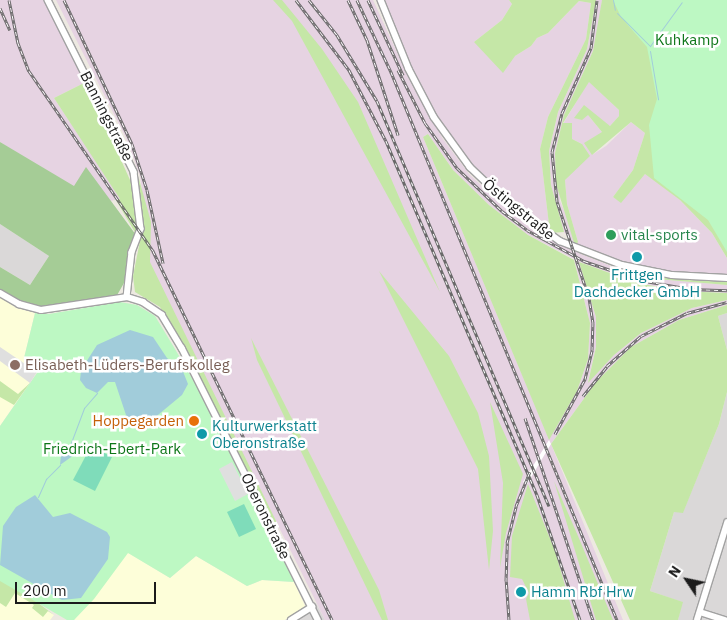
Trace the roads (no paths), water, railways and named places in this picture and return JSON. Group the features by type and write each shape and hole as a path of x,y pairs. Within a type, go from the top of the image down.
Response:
{"street":[{"name":"Banningstraße","path":"48,0 134,172 141,228 132,252 127,297"},
{"name":"Östingstraße","path":"381,0 409,69 434,117 459,154 509,204 560,241 622,265 672,276 727,278"},
{"path":"0,293 20,304 41,310 127,297"},
{"name":"Oberonstraße","path":"127,297 156,310 172,330 318,620"},
{"path":"697,620 727,523"},
{"path":"291,620 312,607"},
{"path":"700,612 725,620"}],"water":[{"path":"130,330 153,337 167,358 182,369 188,384 182,395 147,424 140,427 127,418 115,382 108,382 97,393 86,388 80,380 81,370 97,345"},
{"path":"66,448 73,450 74,455 60,465 61,455"},
{"path":"35,495 53,517 70,513 107,532 110,537 108,559 81,598 62,600 0,565 3,526 16,507"}],"waterway":[{"path":"613,0 615,10"},
{"path":"617,13 650,46 682,2"},
{"path":"650,51 658,99"},
{"path":"69,448 84,408 97,393"},
{"path":"38,497 46,479 60,465"}],"railway":[{"path":"9,0 18,43 29,71 153,251 332,620"},
{"path":"64,0 132,144 147,190 163,263"},
{"path":"296,0 349,70 386,141 537,495 580,620"},
{"path":"309,0 337,35 377,101 549,506"},
{"path":"348,0 367,40 398,135"},
{"path":"357,0 391,72 617,620"},
{"path":"368,0 403,75"},
{"path":"555,434 585,379 592,350 593,323 589,298 557,201 552,152 562,113 591,48 597,0"},
{"path":"0,8 10,30"},
{"path":"398,70 425,123 457,168 502,211 527,230 584,261 640,280 690,289 727,290"},
{"path":"583,396 607,366 641,336 687,313 727,302"},
{"path":"525,418 593,620"},
{"path":"509,620 506,581 507,543 516,506 530,472"}],"place":[{"name":"vital-sports","path":"611,235"},
{"name":"Frittgen Dachdecker GmbH","path":"637,257"},
{"name":"Elisabeth-Lüders-Berufskolleg","path":"15,365"},
{"name":"Hoppegarden","path":"194,421"},
{"name":"Kulturwerkstatt Oberonstraße","path":"202,434"},
{"name":"Hamm Rbf Hrw","path":"521,592"}],"park label":[{"name":"Kuhkamp","path":"687,40"},
{"name":"Friedrich-Ebert-Park","path":"112,449"}]}
